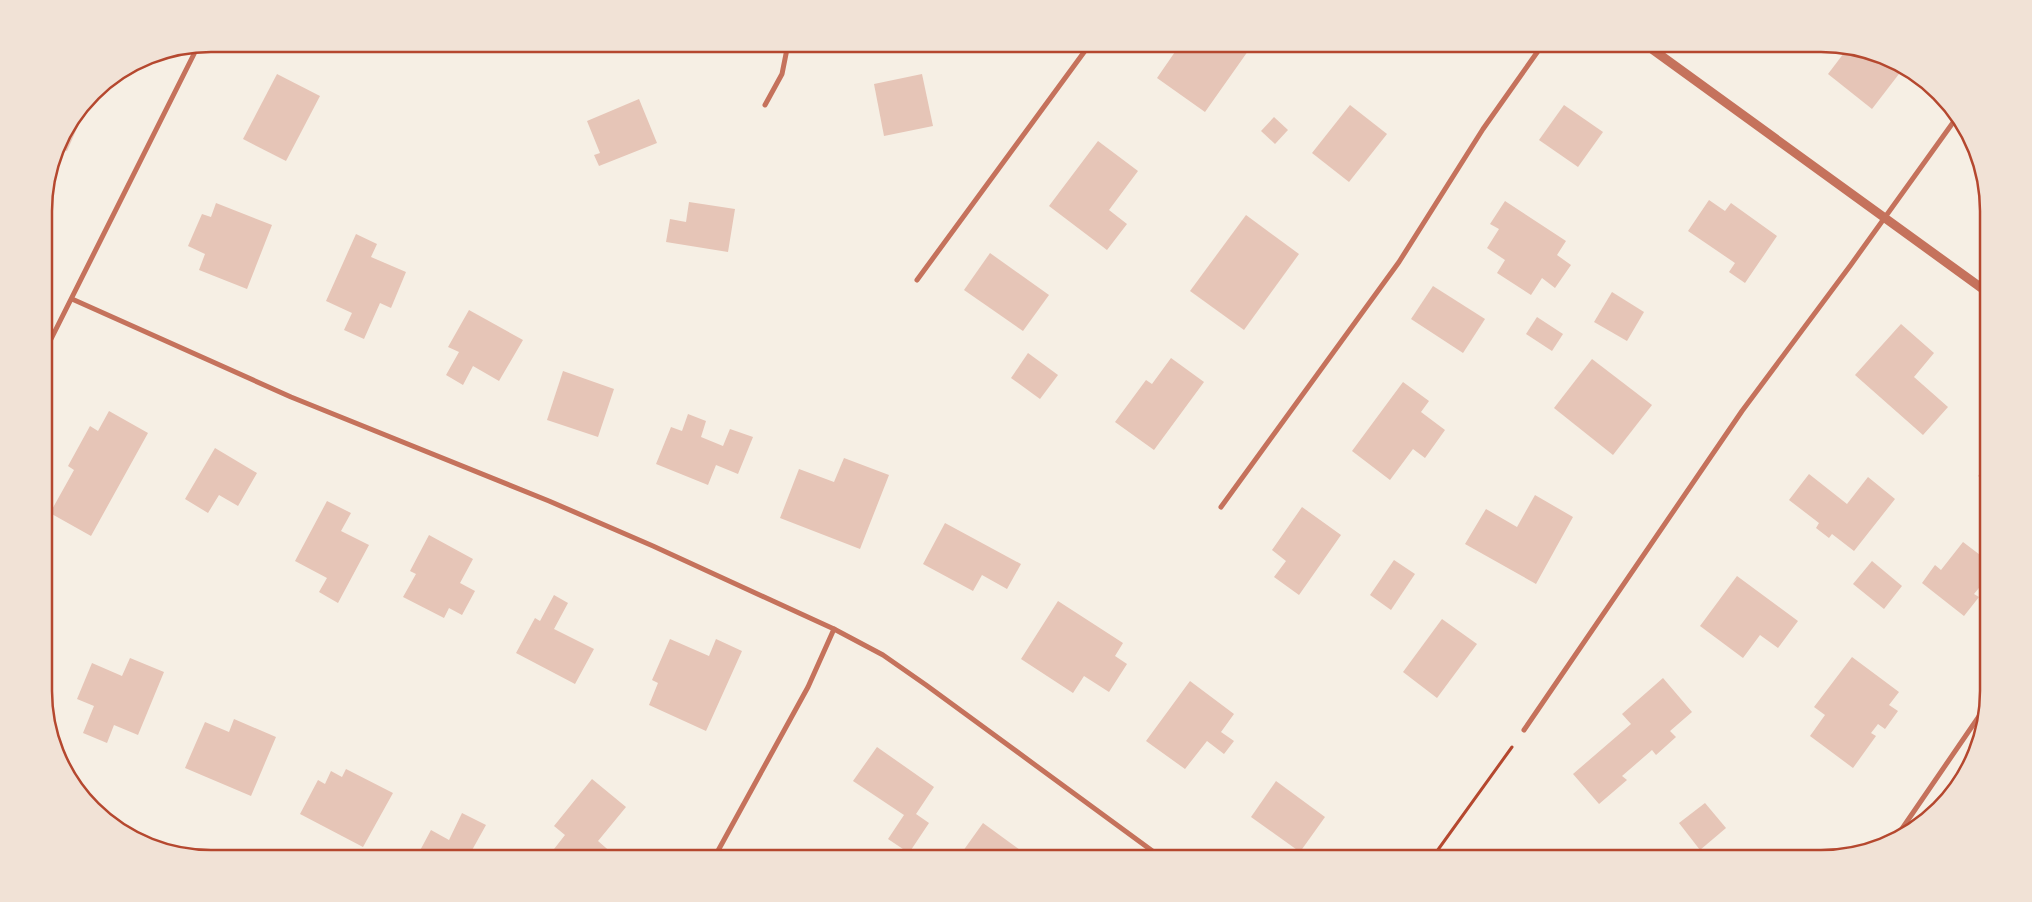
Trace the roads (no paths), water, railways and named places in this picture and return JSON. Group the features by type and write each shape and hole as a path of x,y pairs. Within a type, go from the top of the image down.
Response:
{"street":[{"path":"765,105 782,74 786,52"},
{"path":"917,280 1084,52"},
{"path":"1221,506 1399,262 1483,129 1537,52"},
{"path":"1656,52 1980,287"},
{"path":"53,336 194,54"},
{"path":"1524,730 1742,411 1952,123"},
{"path":"72,299 282,393 549,501 653,546 834,629 883,655 1150,849"},
{"path":"719,850 808,687 834,629"},
{"path":"1904,826 1976,721"}]}
